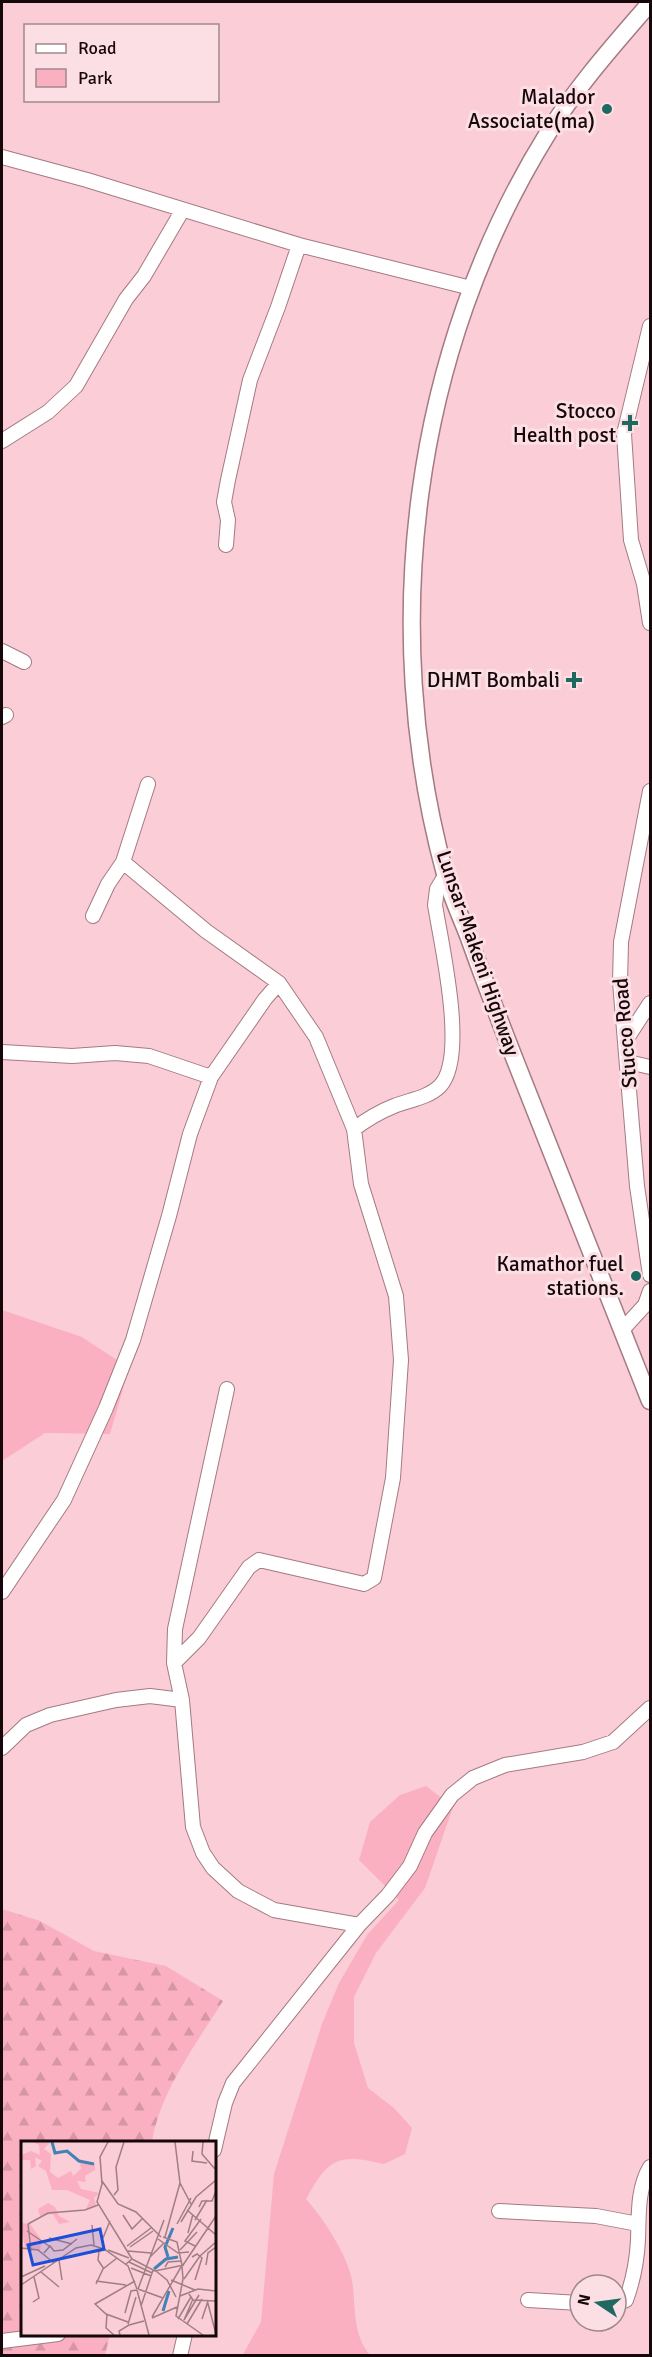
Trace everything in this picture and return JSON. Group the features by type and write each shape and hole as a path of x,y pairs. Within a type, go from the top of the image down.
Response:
{"main road":[{"name":"Lunsar-Makeni Highway","path":"651,3 578,90 547,134 495,232 471,288 442,383 428,448 411,580 414,702 426,783 446,876 509,1045 651,1401"}],"street":[{"path":"2,158 87,180 299,245 471,288"},
{"path":"2,441 48,412 76,386 89,367 126,299 144,276 182,211"},
{"path":"226,545 228,520 224,502 250,380 299,245"},
{"path":"651,326 624,434 631,540 644,584 651,623"},
{"path":"2,651 24,662"},
{"path":"93,916 108,884 123,862 148,784"},
{"name":"Stucco Road","path":"651,791 621,942 620,982 637,1186 651,1275"},
{"path":"123,862 206,931 279,983 316,1036 354,1129 356,1162 361,1184 396,1296 401,1360 393,1478 374,1578 364,1584 259,1560 249,1567 199,1638 174,1663"},
{"path":"354,1129 394,1106 424,1096 440,1086 449,1072 454,1037 435,904 437,890 446,876"},
{"path":"2,1592 64,1500 106,1408 133,1340 170,1216 190,1134 211,1077 265,999 279,983"},
{"path":"626,1040 651,1004"},
{"path":"2,1052 72,1056 115,1053 149,1056 211,1077"},
{"path":"628,1062 651,1067"},
{"path":"623,1329 645,1305 651,1291"},
{"path":"227,1389 175,1629 174,1663 182,1700 193,1827 202,1853 213,1868 238,1891 274,1910 359,1925"},
{"path":"2,1748 26,1725 50,1715 116,1700 150,1696 182,1700"},
{"path":"216,2141 225,2103 233,2083 359,1925 388,1895 410,1866 436,1815 462,1786 505,1765 583,1752 613,1742 651,1708"},
{"path":"628,2295 638,2242 639,2202 651,2167"},
{"path":"499,2211 596,2216 638,2224"},
{"path":"528,2300 568,2302"},
{"path":"2,2341 42,2336"},
{"path":"180,2355 185,2336"}],"green space":[{"path":"2,1310 82,1337 129,1368 110,1434 45,1433 2,1461"},
{"path":"426,1786 453,1807 425,1888 376,1953 354,1997 354,2043 368,2088 394,2108 412,2128 405,2154 384,2164 355,2159 336,2162 321,2175 306,2199 327,2226 345,2259 352,2280 357,2329 370,2355 242,2356 261,2322 274,2174 322,2024 339,1983 367,1935 399,1900 359,1860 370,1822 400,1795"},
{"path":"2,1909 40,1921 94,1951 166,1966 223,2001 180,2069 156,2123 152,2141 21,2141 21,2336 110,2336 105,2355 2,2355"}],"place":[{"name":"Malador Associate(ma)","path":"607,109"},
{"name":"Stocco Health post","path":"630,423"},
{"name":"DHMT Bombali","path":"574,680"},
{"name":"Kamathor fuel stations.","path":"636,1276"}]}
